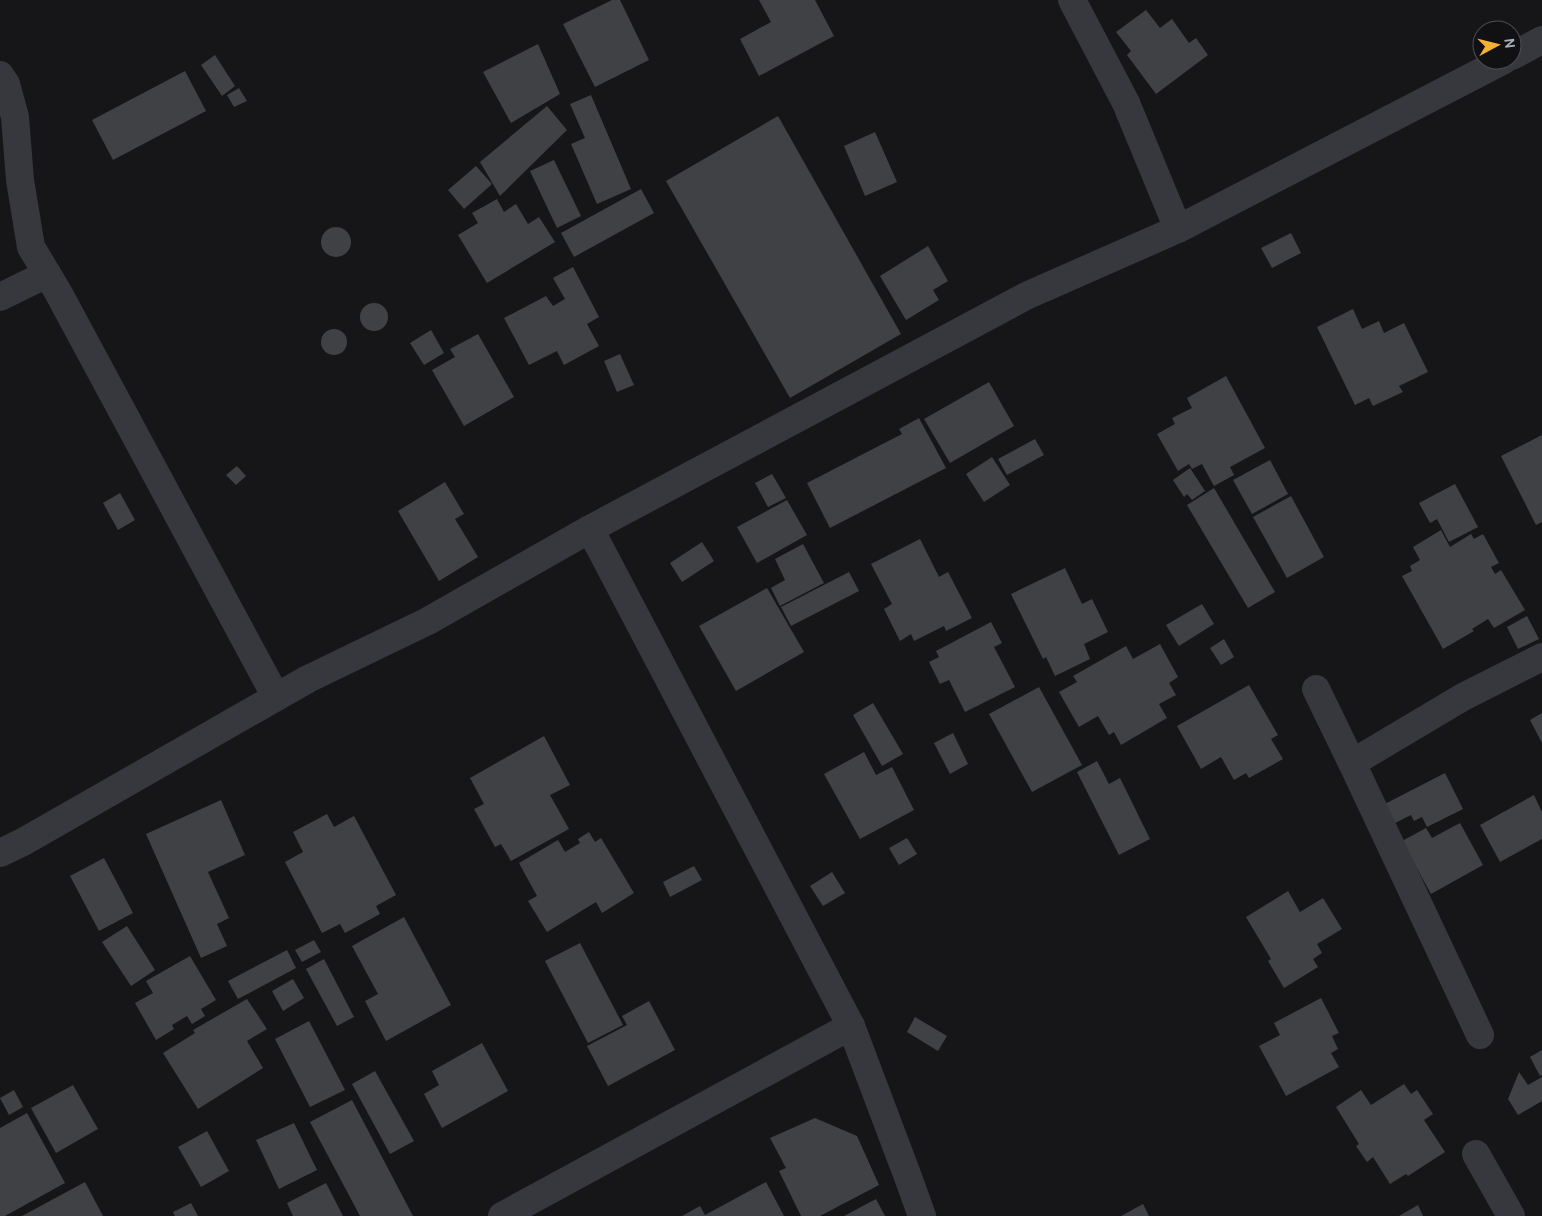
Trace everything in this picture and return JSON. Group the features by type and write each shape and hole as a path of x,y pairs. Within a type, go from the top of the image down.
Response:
{"street":[{"path":"1072,0 1126,102 1178,229"},
{"path":"0,853 23,842 308,679 428,621 590,529 1026,296 1178,229 1485,70"},
{"path":"0,76 6,84 15,117 20,180 31,248 58,292 276,697"},
{"path":"0,298 47,274"},
{"path":"590,529 851,1026 922,1216"},
{"path":"1352,763 1463,696 1542,657"},
{"path":"1316,689 1480,1035"},
{"path":"502,1216 851,1026"},
{"path":"1476,1154 1512,1216"}],"building":[{"path":"612,0 620,0 649,60 595,87 563,24"},
{"path":"759,0 815,0 834,36 759,76 740,39 771,22"},
{"path":"1146,10 1160,28 1172,19 1189,43 1196,38 1208,55 1156,94 1127,55 1131,51 1116,32"},
{"path":"538,44 560,94 511,123 483,72"},
{"path":"215,55 235,86 222,96 201,65"},
{"path":"185,71 206,111 113,160 92,120"},
{"path":"239,88 247,101 234,107 227,95"},
{"path":"591,95 631,189 597,204 571,144 585,138 570,104"},
{"path":"547,106 567,130 500,196 480,162"},
{"path":"778,116 901,334 790,398 666,181"},
{"path":"875,132 897,182 865,196 844,146"},
{"path":"554,160 581,216 557,228 530,171"},
{"path":"476,166 492,184 464,209 448,190"},
{"path":"641,189 654,213 574,257 561,233"},
{"path":"497,199 504,212 516,204 528,224 539,217 555,242 487,283 458,235 478,223 472,213"},
{"path":"336,227 342,228 350,236 350,248 342,256 336,257 330,256 322,248 321,242 322,236 330,228"},
{"path":"1291,233 1301,253 1272,268 1261,248"},
{"path":"928,246 948,281 933,290 939,300 906,320 880,276"},
{"path":"573,267 599,317 587,324 599,346 564,365 557,351 529,365 504,318 546,296 553,306 565,299 553,278"},
{"path":"374,303 384,307 388,317 384,327 374,331 364,327 360,317 364,307"},
{"path":"1353,309 1362,329 1379,321 1384,333 1404,323 1428,372 1399,386 1403,392 1373,406 1369,398 1355,405 1317,327"},
{"path":"334,329 343,333 347,342 343,351 334,355 325,351 321,342 325,333"},
{"path":"431,330 444,353 424,365 410,343"},
{"path":"478,334 514,397 464,426 432,370 455,357 450,349"},
{"path":"620,354 634,385 617,392 604,361"},
{"path":"1226,376 1265,448 1230,467 1234,475 1214,486 1202,464 1192,469 1189,464 1178,471 1157,434 1175,424 1172,418 1192,408 1187,398"},
{"path":"989,382 1014,426 950,463 924,419"},
{"path":"919,418 946,468 830,528 807,483 902,434 899,429"},
{"path":"1542,435 1542,522 1536,525 1501,456"},
{"path":"1035,439 1044,455 1007,475 998,459"},
{"path":"992,457 1010,485 984,502 966,474"},
{"path":"1270,460 1288,494 1252,514 1233,480"},
{"path":"237,466 246,476 236,485 226,475"},
{"path":"1190,468 1205,491 1192,500 1187,494 1184,497 1173,480"},
{"path":"772,474 786,498 768,507 755,483"},
{"path":"445,482 464,514 455,519 478,557 439,581 398,511"},
{"path":"1455,484 1478,527 1449,542 1437,519 1430,523 1419,503"},
{"path":"1214,488 1275,592 1248,608 1187,505"},
{"path":"120,493 135,520 118,530 103,503"},
{"path":"1291,496 1324,557 1287,578 1253,517"},
{"path":"787,500 807,535 757,563 737,527"},
{"path":"1441,530 1450,547 1471,534 1474,539 1483,534 1499,563 1491,567 1495,574 1501,570 1525,610 1494,628 1488,619 1472,629 1474,631 1443,649 1402,576 1412,571 1410,566 1420,560 1413,547"},
{"path":"920,539 939,577 948,572 972,618 946,631 944,626 914,641 911,634 900,641 884,609 892,604 871,564"},
{"path":"702,542 714,561 682,582 670,563"},
{"path":"803,544 824,583 780,606 771,588 785,580 775,559"},
{"path":"1065,568 1082,604 1092,599 1108,632 1084,644 1090,659 1055,676 1046,657 1043,659 1011,594"},
{"path":"849,572 859,591 791,626 781,607"},
{"path":"767,588 804,652 736,691 699,626"},
{"path":"1202,604 1214,624 1179,646 1166,625"},
{"path":"1527,616 1539,639 1518,649 1507,627"},
{"path":"991,622 1002,643 994,647 1015,687 965,712 949,680 940,684 929,662 939,657 936,651"},
{"path":"1224,639 1234,657 1221,665 1210,648"},
{"path":"1160,644 1178,677 1169,683 1176,695 1159,704 1167,718 1121,745 1114,732 1109,735 1098,716 1079,727 1059,692 1077,682 1073,676 1126,646 1133,659"},
{"path":"1249,685 1278,735 1271,739 1283,759 1249,778 1246,773 1234,780 1221,757 1201,769 1177,726"},
{"path":"1039,687 1082,765 1032,792 989,714"},
{"path":"873,703 903,754 882,766 853,715"},
{"path":"1542,713 1542,743 1530,720"},
{"path":"953,733 968,764 950,774 934,743"},
{"path":"544,736 570,785 550,795 569,829 511,861 501,844 495,847 474,809 484,804 470,778"},
{"path":"864,752 876,775 892,767 914,810 860,839 824,774"},
{"path":"1097,761 1109,784 1120,778 1150,839 1119,855 1077,772"},
{"path":"1445,773 1463,809 1427,827 1422,817 1414,821 1411,815 1387,827 1377,808"},
{"path":"1534,795 1542,812 1542,839 1500,862 1480,825"},
{"path":"221,800 245,855 208,872 229,918 217,924 227,946 201,958 146,834"},
{"path":"327,814 334,827 354,816 396,895 376,906 380,914 345,933 340,924 322,933 285,862 303,852 293,832"},
{"path":"1460,823 1483,865 1431,894 1402,841 1426,828 1432,838"},
{"path":"589,832 595,842 601,838 634,893 602,913 596,902 547,932 528,901 537,896 519,863 558,840 565,852 580,843 578,839"},
{"path":"907,838 917,854 899,865 889,848"},
{"path":"104,858 133,913 99,931 70,876"},
{"path":"694,866 702,880 670,897 663,882"},
{"path":"832,872 845,893 823,906 810,886"},
{"path":"1288,891 1300,912 1323,898 1342,929 1317,944 1322,953 1313,959 1318,967 1284,988 1268,961 1271,959 1246,917"},
{"path":"404,917 451,1005 386,1041 365,1001 378,994 352,946"},
{"path":"127,926 155,970 131,986 102,942"},
{"path":"314,940 321,952 302,962 295,950"},
{"path":"580,943 623,1025 588,1043 545,961"},
{"path":"287,950 296,968 238,999 228,981"},
{"path":"190,956 216,1000 201,1009 205,1016 192,1024 187,1016 172,1025 174,1029 156,1040 135,1003 153,993 146,981"},
{"path":"324,959 354,1017 337,1026 306,969"},
{"path":"293,979 304,998 283,1011 272,991"},
{"path":"1321,998 1339,1033 1332,1036 1338,1049 1331,1053 1339,1067 1286,1096 1259,1046 1280,1035 1274,1023"},
{"path":"247,999 267,1029 247,1041 263,1068 198,1109 163,1053 195,1033 193,1030"},
{"path":"649,1001 675,1050 608,1086 587,1046 627,1025 622,1016"},
{"path":"915,1017 947,1036 938,1051 907,1032"},
{"path":"309,1021 345,1090 310,1107 275,1039"},
{"path":"482,1043 508,1091 442,1128 424,1094 439,1085 432,1071"},
{"path":"1542,1050 1542,1075 1540,1076 1530,1057"},
{"path":"375,1071 414,1141 390,1154 352,1084"},
{"path":"1519,1072 1528,1085 1542,1077 1542,1101 1518,1115 1508,1099"},
{"path":"1404,1084 1411,1094 1417,1090 1433,1114 1424,1120 1445,1152 1408,1176 1406,1174 1390,1184 1373,1157 1367,1162 1356,1146 1359,1144 1336,1107 1361,1090 1371,1105"},
{"path":"73,1085 98,1129 56,1153 31,1108"},
{"path":"14,1090 23,1107 9,1115 0,1098"},
{"path":"352,1100 413,1216 360,1216 310,1122"},
{"path":"27,1113 65,1183 5,1216 0,1216 0,1128"},
{"path":"815,1118 857,1136 879,1185 820,1216 801,1216 779,1171 786,1168 770,1138"},
{"path":"294,1123 317,1170 279,1189 256,1140"},
{"path":"207,1131 229,1171 201,1187 178,1147"},
{"path":"85,1182 103,1216 22,1216"},
{"path":"766,1182 784,1216 682,1216 700,1206 705,1215"},
{"path":"326,1183 343,1216 293,1216 287,1203"},
{"path":"876,1199 885,1216 844,1216"},
{"path":"191,1203 198,1216 175,1216 173,1212"},
{"path":"1143,1204 1149,1216 1121,1216"},
{"path":"1418,1205 1423,1216 1399,1216"}]}
